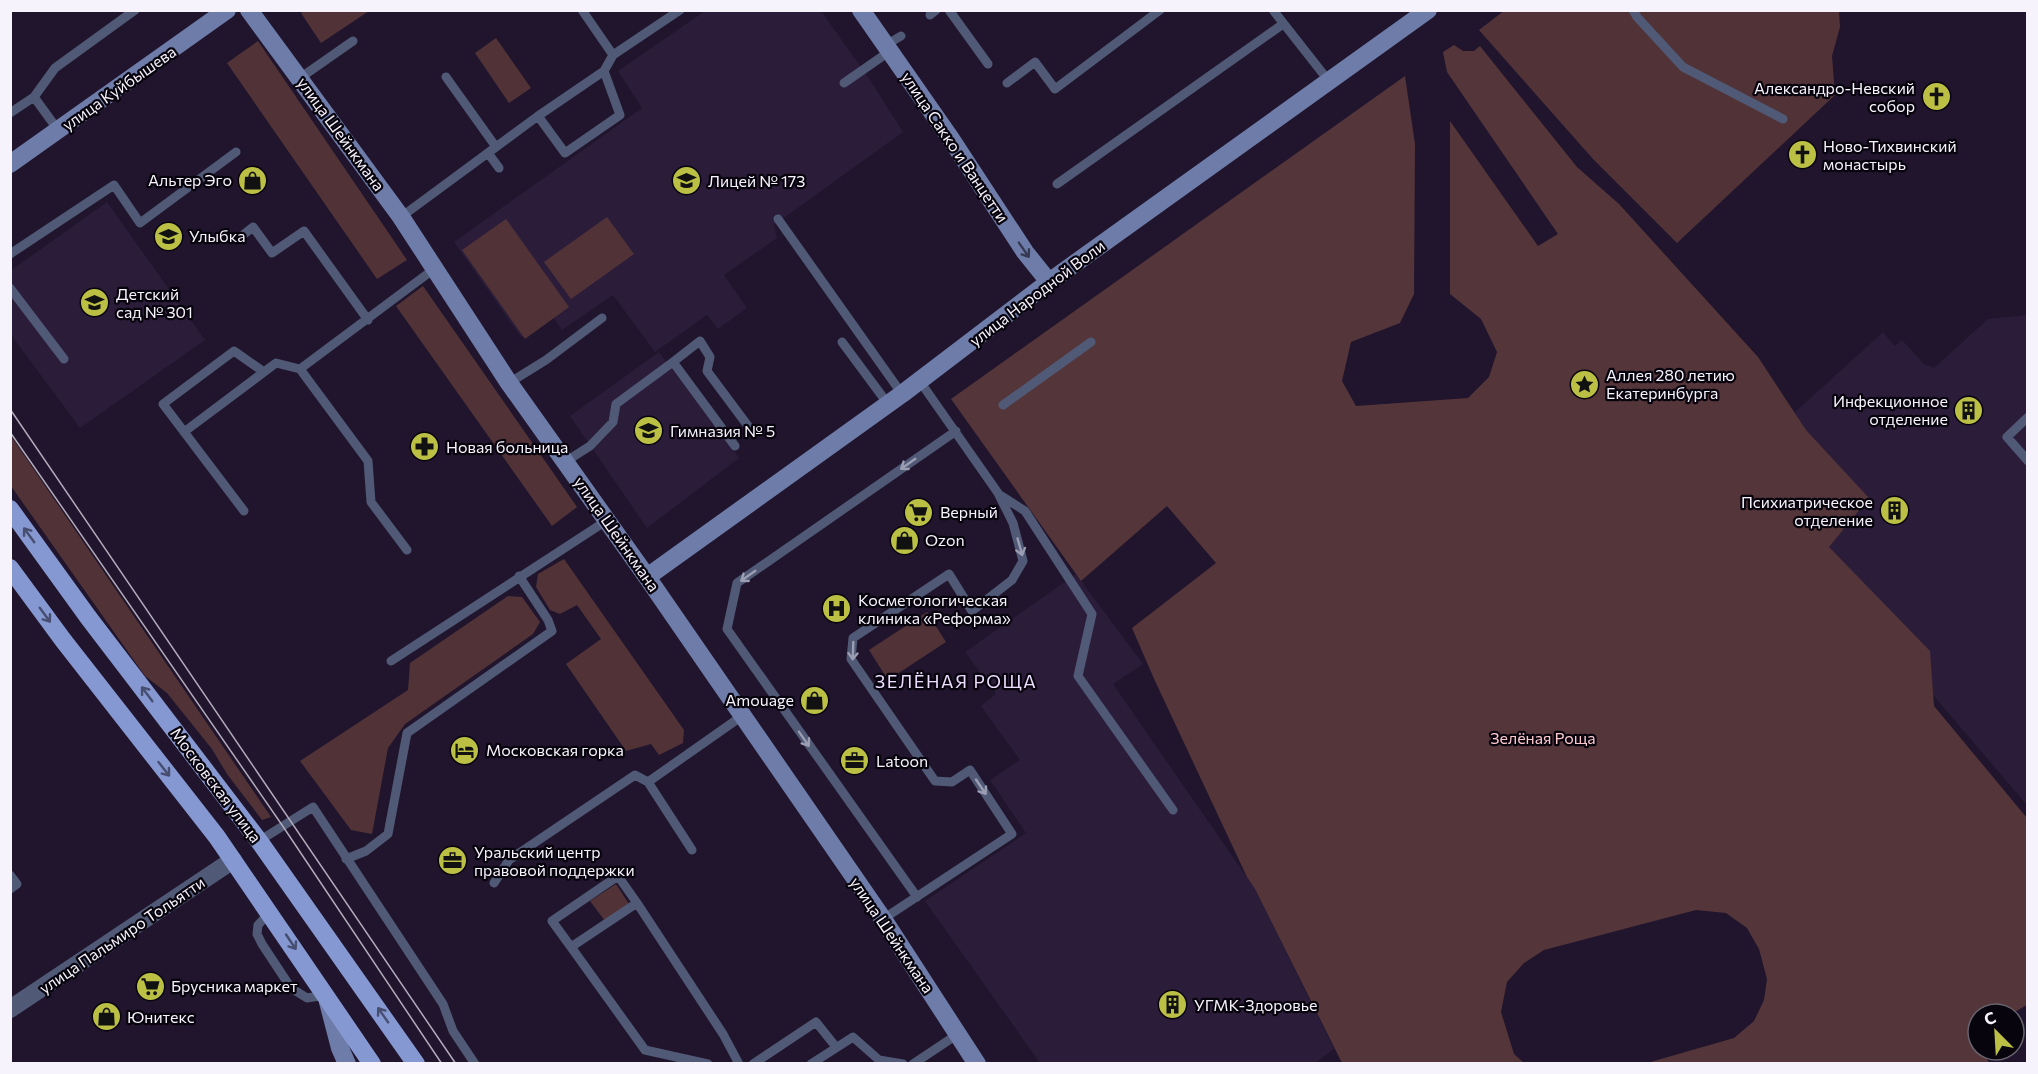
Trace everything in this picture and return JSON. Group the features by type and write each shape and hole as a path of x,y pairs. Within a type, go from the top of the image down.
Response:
{"main road":[{"name":"Московская улица","path":"10,509 88,617 259,841 416,1064"},
{"name":"Московская улица","path":"10,568 233,860 372,1064"},
{"path":"233,860 259,841"}],"street":[{"name":"улица Куйбышева","path":"10,164 227,10"},
{"name":"улица Шейнкмана","path":"249,10 401,217 509,383 647,577 884,919 977,1064"},
{"name":"улица Сакко и Ванцетти","path":"861,10 892,44 1025,252 1049,282"},
{"name":"улица Народной Воли","path":"647,577 895,399 1049,282 1428,10"},
{"name":"улица Пальмиро Тольятти","path":"10,1009 233,860"},
{"path":"326,994 340,1048 347,1064"}],"lane":[{"path":"10,113 34,97 55,68 135,10"},
{"path":"582,10 613,55"},
{"path":"401,217 538,116 604,71 613,55 680,10"},
{"path":"949,10 988,64"},
{"path":"1007,83 1035,62 1055,89 1160,10"},
{"path":"1273,10 1328,80"},
{"path":"1633,10 1683,67 1783,119"},
{"path":"1057,184 1283,24"},
{"path":"300,78 353,41"},
{"path":"844,83 892,44"},
{"path":"538,116 565,153 620,115 604,71"},
{"path":"446,77 492,150 499,168"},
{"path":"34,97 58,130"},
{"path":"10,254 114,185 140,223 236,152"},
{"path":"778,219 895,399"},
{"path":"243,235 253,228 272,253 304,231 368,320"},
{"path":"300,369 434,269"},
{"path":"10,288 64,359"},
{"path":"509,383 546,360 602,318"},
{"path":"566,462 590,446 613,422 616,404 700,341 710,357 707,371 751,430"},
{"path":"842,342 895,399"},
{"path":"1003,405 1091,342"},
{"path":"244,511 163,404 234,351 264,372"},
{"path":"673,362 735,446"},
{"path":"184,432 276,363 300,369 368,461 370,502 407,550"},
{"path":"884,919 1012,834 970,770 952,782 935,782 851,659 853,638 949,574 972,611 1012,580 1023,561 1013,523 998,494 920,380"},
{"path":"2028,417 2007,437 2028,461"},
{"path":"917,897 726,629 737,583 956,431"},
{"path":"998,494 1025,511 1092,614 1078,676 1173,810"},
{"path":"391,661 606,521"},
{"path":"346,859 366,851 388,834 407,733 552,630 549,620 519,576"},
{"path":"648,782 742,716"},
{"path":"494,883 509,860 635,775 648,782 692,850"},
{"path":"259,841 313,807 443,1004 453,1031 475,1064"},
{"path":"10,875 17,884 10,889"},
{"path":"708,1064 645,1050 552,921 618,876 723,1034 739,1064"},
{"path":"571,947 637,903"},
{"path":"270,912 258,925 257,934 291,988 307,998 326,994"},
{"path":"753,1064 816,1022 836,1047"},
{"path":"913,1064 958,1034"},
{"path":"811,1064 853,1037 879,1060 903,1064"}],"shaded area":[{"path":"304,10 369,11 321,43 301,13"},
{"path":"1505,10 1839,11 1840,27 1832,56 1835,95 1677,243 1593,159 1479,30"},
{"name":"Лицей № 173","path":"705,11 821,11 868,77 903,132 774,225 777,238 724,275 747,308 718,329 707,315 655,352 613,295 562,330 552,316 521,337 454,242 642,108 618,71"},
{"path":"496,38 531,88 509,103 475,53"},
{"path":"258,41 407,260 377,279 227,63"},
{"name":"Детский сад № 301","path":"107,202 205,340 80,428 11,335 10,271"},
{"path":"607,217 634,254 571,299 544,262"},
{"path":"506,219 569,307 525,339 462,250"},
{"path":"423,286 577,507 552,526 396,306"},
{"path":"2027,315 2027,805 1806,546 1746,457 1883,332 1895,346 1902,340 1924,364 1934,368 1988,319"},
{"name":"Гимназия № 5","path":"659,352 739,458 647,528 570,416"},
{"path":"10,436 271,817 262,820 227,774 212,749 167,693 145,676 11,486"},
{"path":"564,559 684,730 683,743 659,755 651,744 626,751 566,664 601,639 577,605 560,614 550,610 536,587 538,574"},
{"path":"1076,574 1143,664 1113,684 1255,889 1334,1049 1315,1063 1040,1063 925,901 1026,833 990,780 1020,760 981,706 996,694 965,652"},
{"path":"508,596 522,597 540,622 533,634 405,724 388,748 372,834 351,830 300,761 408,690 410,663"},
{"path":"927,612 946,642 888,680 869,650"},
{"path":"616,884 629,904 605,921 590,901"}],"green space":[{"name":"Зелёная Роща","path":"1454,45 1463,51 1474,51 1480,46 1577,167 1619,204 1758,357 1806,430 1869,498 1829,547 1930,651 1934,706 2027,818 2027,1005 2026,1002 1966,1002 1966,1062 1989,1063 1647,1063 1734,1038 1754,1021 1764,1000 1767,979 1759,949 1747,928 1726,913 1696,910 1544,950 1524,963 1507,982 1501,1012 1514,1054 1524,1063 1342,1063 1247,877 1132,628 1216,563 1167,506 1081,581 951,399 1405,76 1415,144 1414,294 1400,323 1351,342 1342,381 1356,406 1468,398 1489,377 1497,352 1481,319 1450,294 1450,121 1538,246 1558,234 1447,72 1443,52"}],"tram line":[{"path":"10,409 456,1064"},
{"path":"10,432 282,825 442,1064"}],"place":[{"name":"Александро-Невский собор","path":"1936,97"},
{"name":"Ново-Тихвинский монастырь","path":"1802,155"},
{"name":"Альтер Эго","path":"253,180"},
{"name":"Лицей № 173","path":"687,181"},
{"name":"Улыбка","path":"168,236"},
{"name":"Детский сад № 301","path":"95,303"},
{"name":"Аллея 280 летию Екатеринбурга","path":"1585,384"},
{"name":"Инфекционное отделение","path":"1969,410"},
{"name":"Гимназия № 5","path":"649,431"},
{"name":"Новая больница","path":"425,447"},
{"name":"Психиатрическое отделение","path":"1894,511"},
{"name":"Верный","path":"919,512"},
{"name":"Ozon","path":"904,540"},
{"name":"Косметологическая клиника «Реформа»","path":"837,609"},
{"name":"Amouage","path":"815,700"},
{"name":"Московская горка","path":"465,750"},
{"name":"Latoon","path":"855,761"},
{"name":"Уральский центр правовой поддержки","path":"453,861"},
{"name":"Брусника маркет","path":"150,986"},
{"name":"УГМК-Здоровье","path":"1173,1005"},
{"name":"Юнитекс","path":"106,1017"}],"district":[{"name":"ЗЕЛЁНАЯ РОЩА","path":"956,682"}]}
